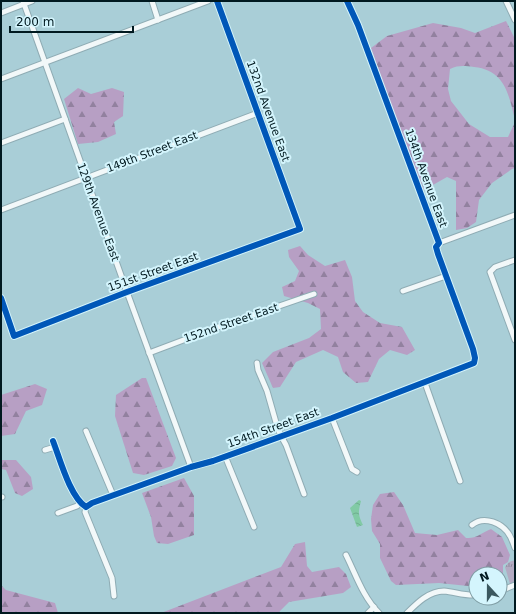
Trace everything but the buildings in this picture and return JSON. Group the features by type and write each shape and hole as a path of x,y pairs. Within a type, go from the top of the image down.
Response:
{"street":[{"path":"1,12 23,2 32,1"},
{"path":"152,1 158,20"},
{"path":"1,79 208,1"},
{"name":"132nd Avenue East","path":"218,1 300,229"},
{"name":"134th Avenue East","path":"347,1 358,25 439,243 436,249 473,348 475,358 474,363"},
{"path":"506,1 514,17"},
{"name":"129th Avenue East","path":"23,2 191,467"},
{"name":"149th Street East","path":"1,210 258,112"},
{"path":"1,143 65,119"},
{"path":"439,243 515,215"},
{"name":"151st Street East","path":"1,298 14,336 127,292 300,229"},
{"path":"515,260 495,267 490,272 515,340"},
{"path":"403,291 446,276"},
{"name":"152nd Street East","path":"149,353 218,327 314,294"},
{"path":"257,362 258,370 267,391 281,436 286,445 304,494"},
{"name":"154th Street East","path":"86,507 92,503 113,495 332,418 474,363"},
{"path":"425,383 460,481"},
{"path":"332,418 352,469 357,472"},
{"path":"86,431 113,495"},
{"path":"53,441 72,490 80,503 86,507 85,512 112,578 114,596"},
{"path":"45,450 55,447"},
{"path":"226,456 254,527"},
{"path":"58,513 77,506 80,503"},
{"path":"472,525 481,520 489,520 494,522 513,535 515,548"},
{"path":"346,555 363,592 380,613"},
{"path":"407,613 418,602 434,593 444,591 468,594"},
{"path":"368,613 374,607"}],"green space":[{"path":"506,21 515,39 515,120 508,93 499,78 493,73 484,69 467,66 459,66 450,69 448,89 451,101 469,124 490,137 508,137 515,122 515,168 492,183 479,200 476,222 467,228 456,230 456,181 447,177 424,190 396,119 371,48 387,36 433,23 461,28 475,33"},
{"path":"78,88 91,94 112,88 124,92 123,116 114,122 116,134 98,142 78,144 64,99"},
{"path":"300,246 308,255 325,266 345,260 352,277 355,301 363,312 380,323 402,327 415,350 407,355 390,350 379,359 368,382 356,383 343,372 338,357 323,350 296,362 280,387 273,388 262,363 273,352 309,338 321,329 320,309 308,303 284,296 282,287 295,281 299,271 289,257 288,250"},
{"path":"142,378 146,378 176,458 172,466 144,475 133,473 115,416 116,395"},
{"path":"35,384 47,389 42,405 26,411 15,434 1,436 1,395"},
{"path":"1,460 16,460 31,477 33,489 22,496 15,493 6,470 1,469"},
{"path":"184,478 194,496 194,535 168,544 157,543 154,536 151,517 142,493"},
{"path":"394,492 403,505 415,533 437,535 458,530 466,538 470,538 476,537 491,529 502,537 510,555 508,562 503,566 468,566 468,586 439,583 396,585 391,581 380,558 380,544 372,531 371,519 373,505 380,494"},
{"path":"305,542 307,566 312,572 339,567 346,574 351,587 343,593 289,602 278,613 161,613 281,567 295,544"},
{"path":"515,560 515,581 510,584 508,577 508,566 506,566 509,562"},
{"path":"1,585 6,590 55,603 58,613 1,613"}],"water":[{"path":"359,500 361,501 359,513 363,525 357,527 350,508"}],"cycle path":[{"path":"1,298 14,336 127,292 300,229 217,1"},
{"path":"53,441 70,486 80,502 86,507 92,503 191,467 213,461 332,418 474,363 475,358 473,349 438,254 436,247 439,243 358,25 347,1"}]}
